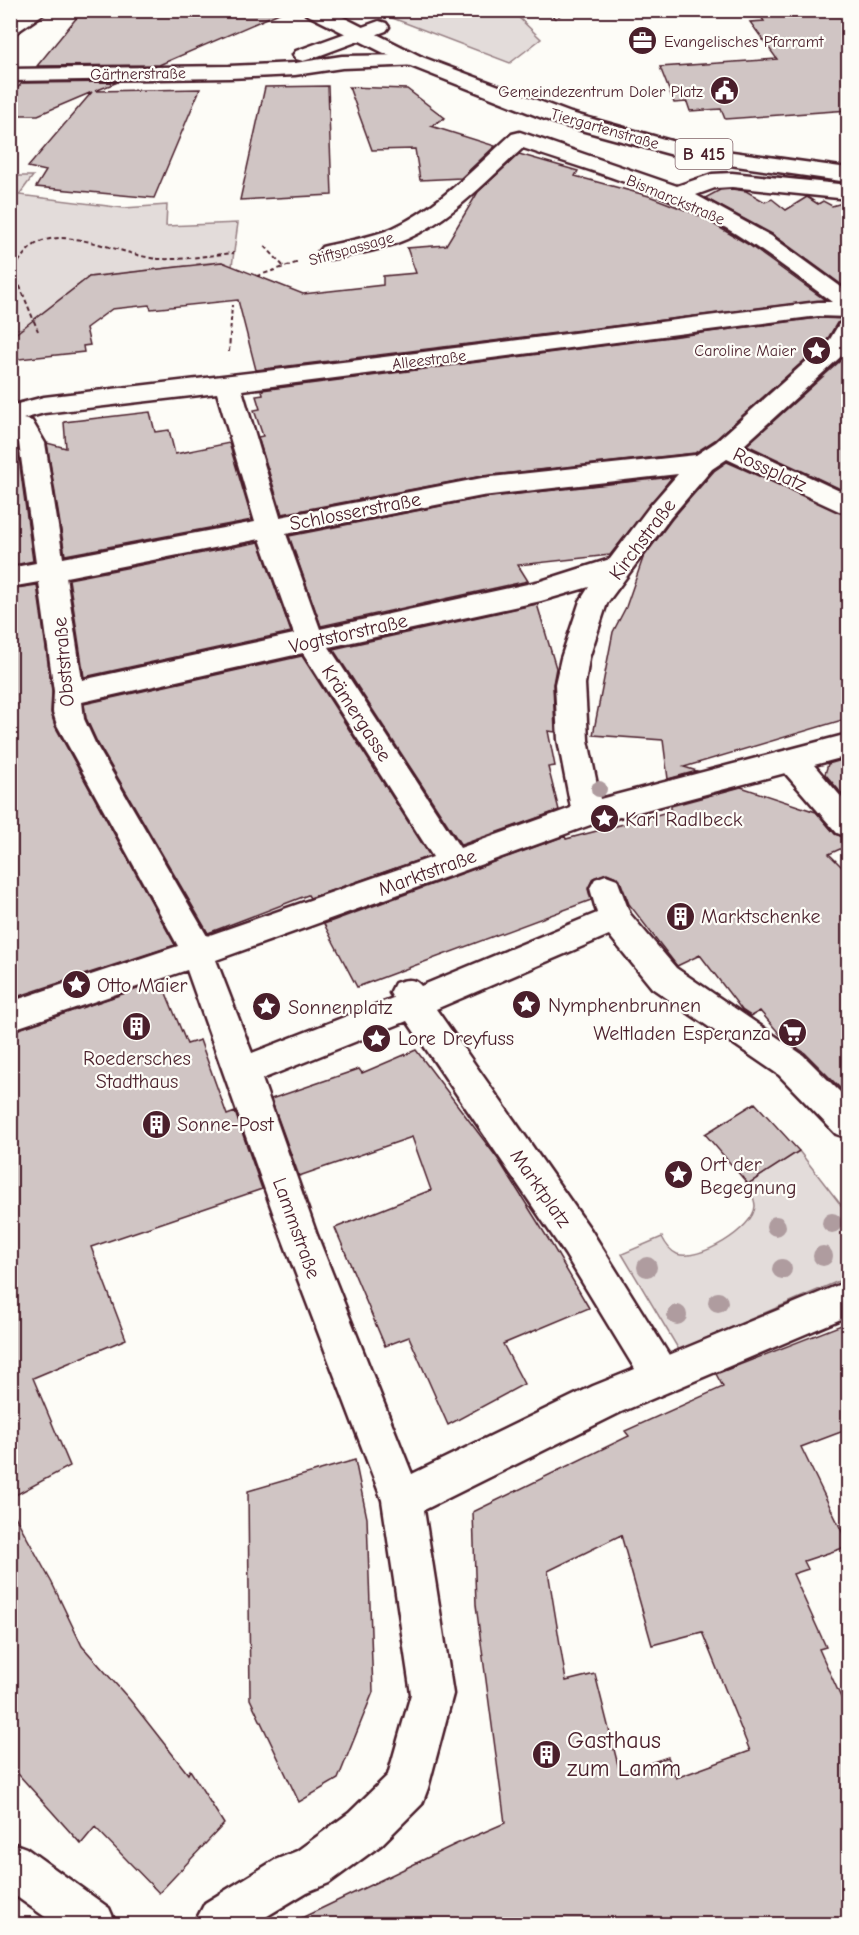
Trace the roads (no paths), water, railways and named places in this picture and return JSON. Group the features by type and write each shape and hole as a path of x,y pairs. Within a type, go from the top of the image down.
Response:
{"street":[{"path":"10,28 39,10"},
{"name":"B 415","path":"313,10 369,34"},
{"name":"B 415","path":"342,10 369,34"},
{"name":"Tiergartenstraße","path":"369,34 415,61 563,118 618,135 688,152 849,175"},
{"name":"Tiergartenstraße","path":"369,34 421,45 600,110 685,132 849,155"},
{"name":"Gärtnerstraße","path":"342,62 357,54 369,34"},
{"name":"Gärtnerstraße","path":"265,69 369,34"},
{"name":"Gärtnerstraße","path":"10,75 143,74 321,67 342,62 415,61"},
{"name":"Bismarckstraße","path":"520,138 708,209 769,244 849,303"},
{"name":"Stiftspassage","path":"330,252 403,233 442,208 520,138"},
{"path":"675,195 712,181 732,180 849,192"},
{"name":"Alleestraße","path":"10,414 44,405 227,382 368,367 818,309 849,310"},
{"name":"Kirchstraße","path":"588,814 573,740 570,684 575,658 594,601 624,564 660,512 703,463 725,448 839,345 849,329"},
{"name":"Krämergasse","path":"227,382 270,528 311,642 453,863"},
{"name":"Obststraße","path":"10,424 23,427 32,443 53,569 69,691 65,702 68,715 81,745 198,953"},
{"name":"Rossplatz","path":"725,448 849,506"},
{"name":"Schlosserstraße","path":"10,578 482,487 703,463"},
{"name":"Vogtstorstraße","path":"69,691 83,691 539,593 582,581 624,564"},
{"name":"Marktstraße","path":"10,1016 198,953 588,814 849,745"},
{"path":"792,761 849,825"},
{"path":"242,1072 411,998 610,904 664,978 790,1065 849,1123"},
{"name":"Lammstraße","path":"198,953 299,1235 402,1500 432,1694 406,1788 365,1829 313,1867 291,1876 216,1924"},
{"name":"Marktplatz","path":"411,998 578,1242 660,1377"},
{"path":"402,1500 607,1399 849,1298"},
{"path":"10,1864 93,1924"}],"place":[{"name":"Evangelisches Pfarramt","path":"643,41"},
{"name":"Gemeindezentrum Doler Platz","path":"724,91"},
{"name":"Caroline Maier","path":"817,350"},
{"name":"Karl Radlbeck","path":"604,819"},
{"name":"Marktschenke","path":"680,916"},
{"name":"Otto Maier","path":"76,985"},
{"name":"Nymphenbrunnen","path":"527,1005"},
{"name":"Sonnenplatz","path":"267,1007"},
{"name":"Roedersches Stadthaus","path":"137,1027"},
{"name":"Weltladen Esperanza","path":"792,1033"},
{"name":"Lore Dreyfuss","path":"377,1038"},
{"name":"Sonne-Post","path":"156,1124"},
{"name":"Ort der Begegnung","path":"679,1175"},
{"name":"Gasthaus zum Lamm","path":"546,1754"}]}
